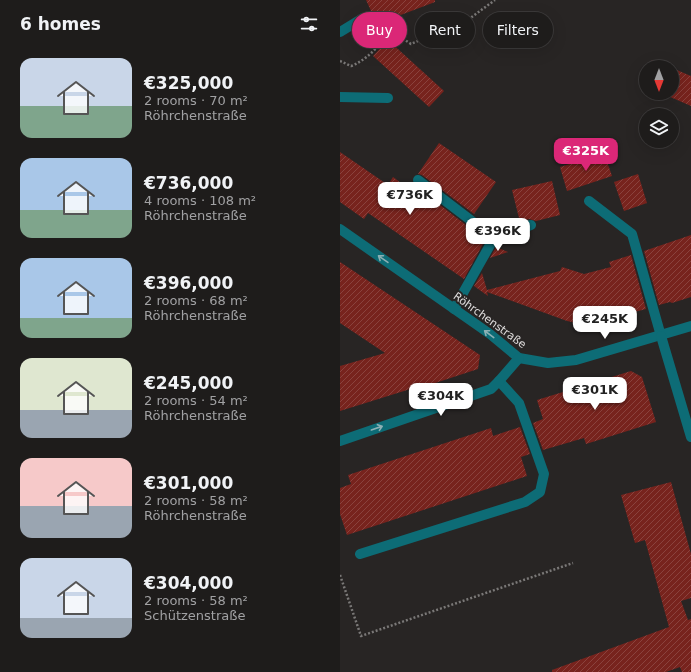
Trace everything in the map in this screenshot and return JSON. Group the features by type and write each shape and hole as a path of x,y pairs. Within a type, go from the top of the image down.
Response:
{"street":[{"path":"340,32 352,25"},
{"path":"340,97 388,98"},
{"path":"418,180 494,238"},
{"path":"589,201 632,234 691,437"},
{"path":"454,309 494,238 531,225"},
{"name":"Röhrchenstraße","path":"340,229 490,334 519,358 548,363 576,360 691,326"},
{"path":"340,441 491,388 519,358"},
{"path":"360,554 525,502 540,492 544,474 519,403 499,381"}],"path":[{"path":"340,61 351,66 358,63 368,56 389,35 399,36 411,44 469,19 494,0"},
{"path":"340,574 362,636 573,562"}],"building":[{"path":"366,0 435,0 435,2 407,13 372,12"},
{"path":"380,48 397,48 444,91 429,107 373,56"},
{"path":"679,71 691,76 691,106 677,100 679,100"},
{"path":"439,143 496,182 474,214 422,175 418,174"},
{"path":"340,152 388,185 393,177 408,188 412,182 466,225 465,227 476,235 469,237 484,242 464,279 368,213 364,219 340,202"},
{"path":"604,153 612,176 567,191 560,167"},
{"path":"638,174 647,203 624,211 614,182"},
{"path":"552,181 560,215 536,221 529,219 520,222 512,190"},
{"path":"691,235 691,297 672,303 670,302 659,305 644,251"},
{"path":"496,247 508,252 490,258"},
{"path":"631,255 646,309 596,322 581,324 567,321 487,292 488,296 474,286 482,273 487,290 560,271 562,267 584,274 611,267 609,262"},
{"path":"340,262 480,355 478,369 420,388 420,386 340,411 340,366 385,353 340,323"},
{"path":"631,371 642,377 656,422 586,444 584,438 543,450 533,423 543,419 537,400"},
{"path":"520,427 530,454 521,457 527,476 347,535 340,514 340,488 351,484 348,475 491,428 493,436"},
{"path":"671,482 691,554 691,598 681,601 688,620 691,619 691,672 682,672 680,667 666,672 552,672 552,670 669,627 645,540 635,543 621,495"}]}
